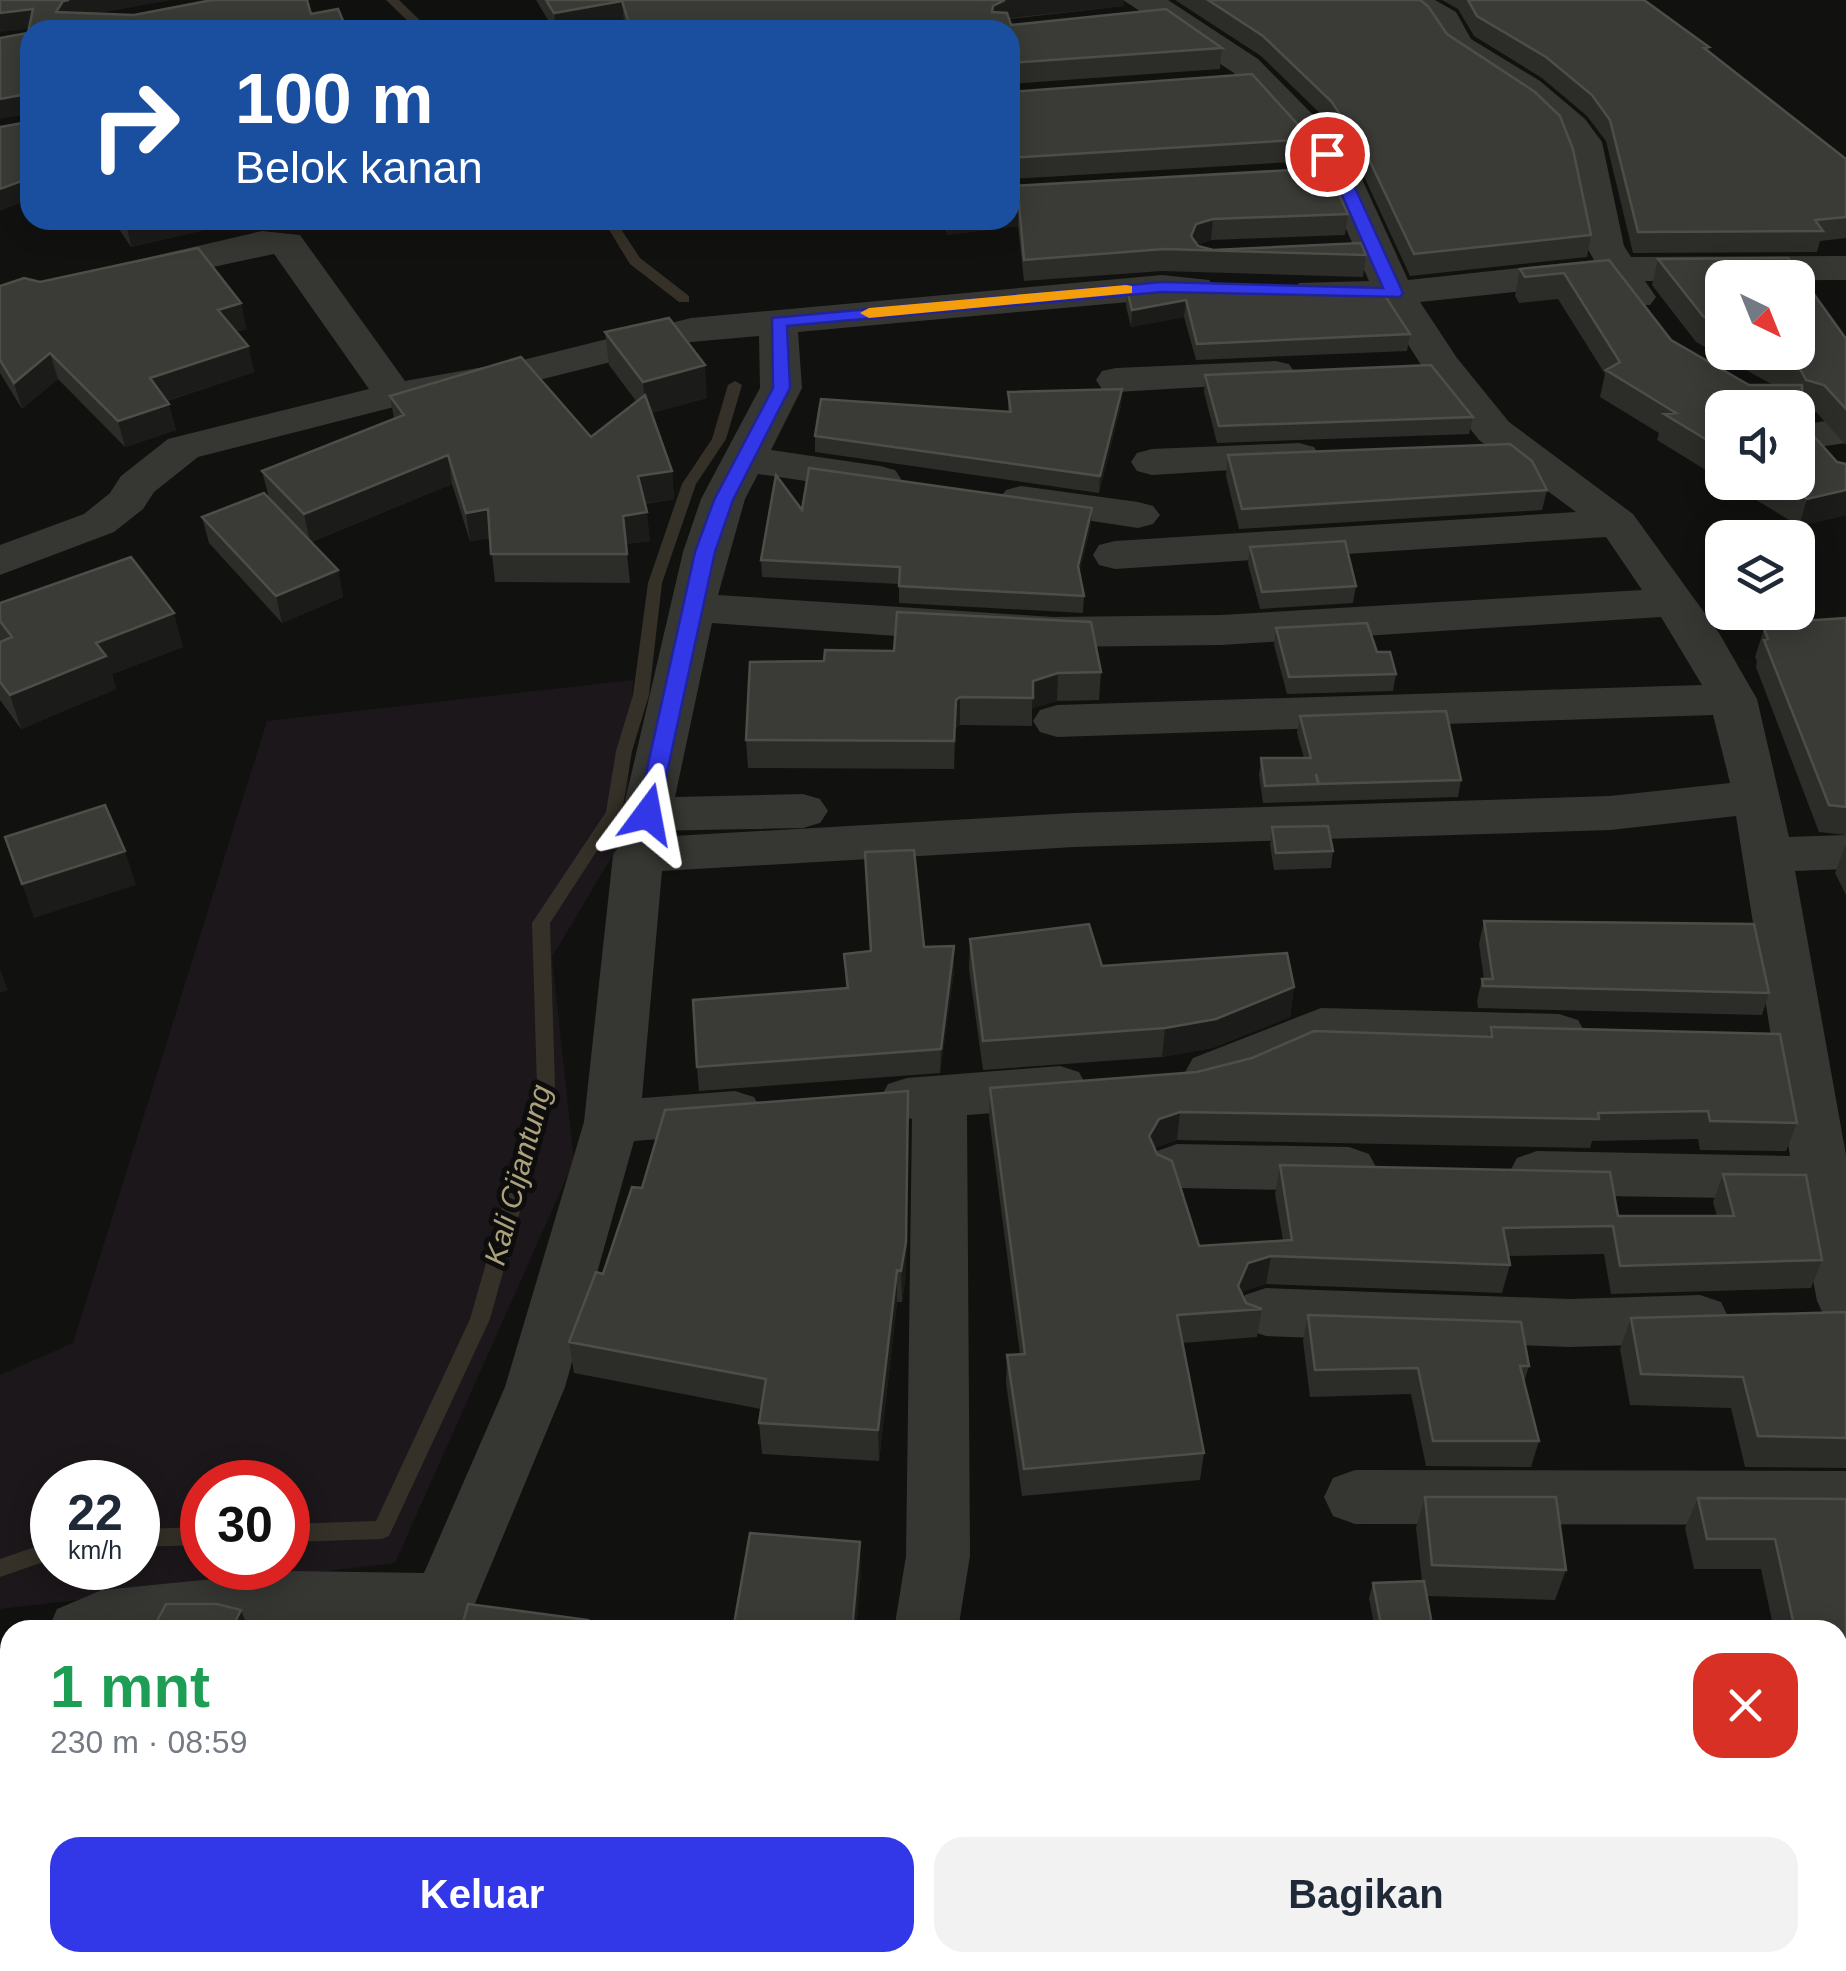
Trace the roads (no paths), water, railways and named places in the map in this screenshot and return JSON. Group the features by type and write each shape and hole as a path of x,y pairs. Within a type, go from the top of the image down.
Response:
{"street":[{"path":"1411,0 1444,20 1448,35 1459,46 1538,95 1574,128 1584,142 1593,198 1616,269 1656,326"},
{"path":"1144,12 1260,80 1313,134 1321,176 1355,250 1394,293 1422,366 1494,431 1618,523 1703,643 1733,699 1758,797 1767,854 1776,1039 1821,1178 1846,1301"},
{"path":"1202,84 1260,80"},
{"path":"101,280 262,242 286,243 394,395"},
{"path":"986,266 1246,278 1394,293 1616,269 1846,268"},
{"path":"0,561 99,523 128,500 136,485 183,448 394,395 523,372 690,330 1246,278"},
{"path":"766,323 782,388 723,500 705,552 648,814 1029,806"},
{"path":"1116,380 1308,371"},
{"path":"1819,429 1846,477"},
{"path":"1458,450 1516,448"},
{"path":"1152,462 1343,454"},
{"path":"744,459 922,484"},
{"path":"980,493 1138,516"},
{"path":"1115,555 1618,523"},
{"path":"695,608 1053,632 1221,630 1673,602"},
{"path":"1057,721 1733,699"},
{"path":"98,1620 294,1600 439,1616 535,1388 612,1122 638,856 1074,830 1591,814 1758,797"},
{"path":"1767,854 1846,852"},
{"path":"863,1102 1135,1082 1228,1068 1321,1028 1617,1036"},
{"path":"928,1620 938,1556 940,1096"},
{"path":"612,1122 786,1108"},
{"path":"1177,1166 1392,1170"},
{"path":"1489,1172 1821,1178"},
{"path":"1266,1312 1569,1323 1846,1315"},
{"path":"1355,1497 1846,1498"}],"waterway":[{"name":"Kali Cijantung","path":"392,0 413,20"},
{"name":"Kali Cijantung","path":"615,230 635,261 684,299"},
{"name":"Kali Cijantung","path":"310,1532 382,1530 480,1319 546,1086 541,923 614,812 624,751 641,695 655,583 689,484 719,439 735,385"},
{"name":"Kali Cijantung","path":"160,1537 180,1537"},
{"name":"Kali Cijantung","path":"0,1568 30,1558"}]}
